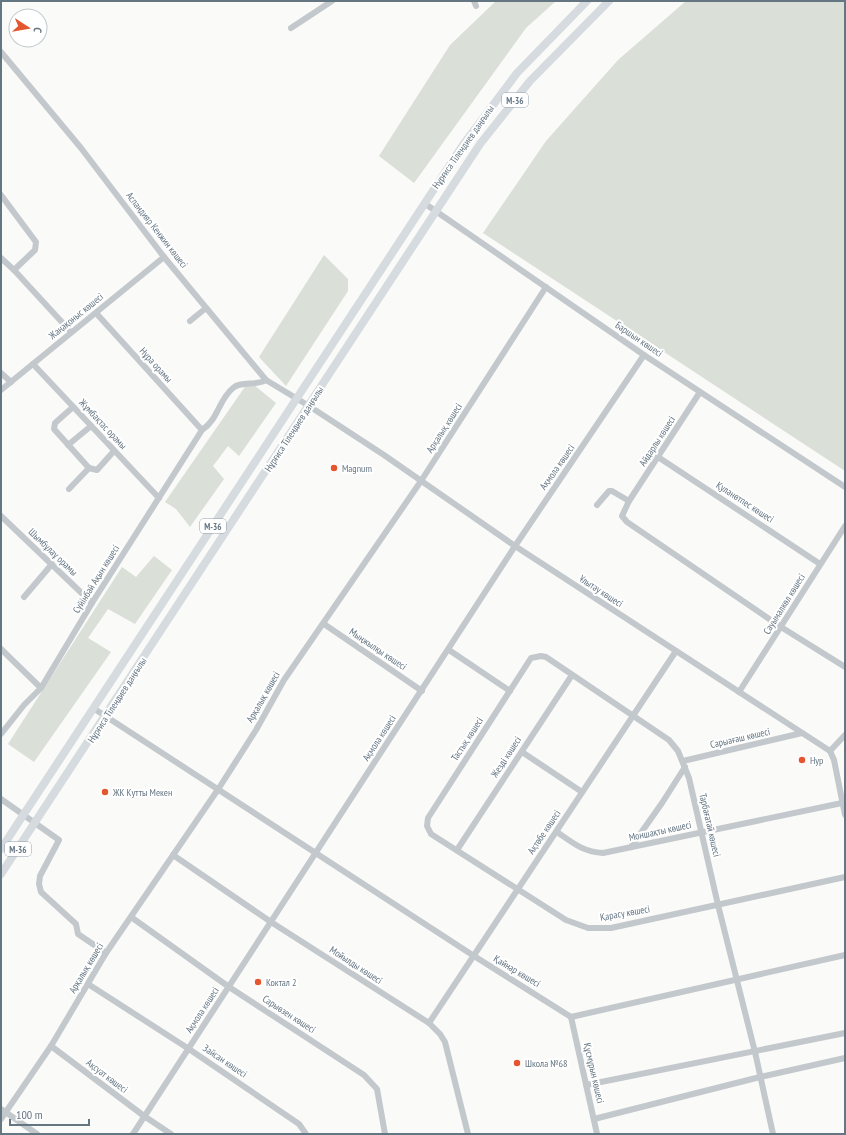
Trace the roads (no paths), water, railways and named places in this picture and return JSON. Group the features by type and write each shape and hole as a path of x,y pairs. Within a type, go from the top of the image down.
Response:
{"main road":[{"name":"Нұрғиса Тілендиев даңғылы","path":"1,849 463,145 517,73 587,1"},
{"name":"Нұрғиса Тілендиев даңғылы","path":"1,874 480,144 530,81 609,1"}],"street":[{"path":"291,28 332,1"},
{"name":"Аспандияр Кенжин көшесі","path":"1,52 81,148 164,257 266,380 309,406"},
{"path":"1,195 36,242 34,250 14,270"},
{"name":"Баршын көшесі","path":"424,203 644,355 845,487"},
{"name":"Жаңақоныс көшесі","path":"1,390 164,257"},
{"path":"1,258 71,332"},
{"name":"Арқалық көшесі","path":"1,1119 3,1111 51,1046 106,954 256,730 284,680 383,539 407,500 422,481 546,287"},
{"path":"190,321 206,308"},
{"name":"Нұра орамы","path":"96,314 202,430"},
{"name":"Ақмола көшесі","path":"133,1134 449,650 515,546 644,355"},
{"name":"Жұмбақтас орамы","path":"33,364 159,498"},
{"path":"1,373 11,382"},
{"name":"Сүйінбай Ақын көшесі","path":"1,734 24,705 41,688 92,603 202,430 211,423 232,388 239,385 257,384 266,380"},
{"name":"Айдарлы көшесі","path":"700,392 629,500 622,516 627,522 781,627"},
{"name":"Ұлытау көшесі","path":"309,406 422,481 515,546 830,752"},
{"path":"73,407 54,426 54,429 89,468 97,470 114,451"},
{"path":"68,445 91,426"},
{"name":"Қуланөтпес көшесі","path":"658,457 820,564"},
{"path":"69,489 89,468"},
{"path":"597,505 609,491 612,491 629,500"},
{"name":"Шымбұлаұ орамы","path":"1,516 92,603"},
{"name":"Сауымалкөл көшесі","path":"739,692 845,526"},
{"path":"24,597 52,564"},
{"name":"Мыңжылқы көшесі","path":"324,624 422,690"},
{"path":"781,627 845,668"},
{"path":"1,650 41,688"},
{"path":"449,650 510,691"},
{"name":"Ақтөбе көшесі","path":"429,1023 676,651"},
{"name":"Тарбағатай көшесі","path":"531,658 541,656 546,657 669,740 678,751 684,764 701,832 736,980 755,1052 773,1134"},
{"name":"Тастық көшесі","path":"431,834 427,826 428,818 531,658"},
{"name":"Жезді көшесі","path":"457,850 572,675"},
{"name":"Қайнар көшесі","path":"93,708 474,956 571,1017"},
{"name":"Сарыағаш көшесі","path":"684,764 802,733"},
{"path":"845,736 830,752 834,760 845,816"},
{"path":"522,752 582,792"},
{"path":"631,847 662,803 684,764"},
{"path":"1,799 59,840 39,879 41,892 76,924 78,934 106,954"},
{"name":"Моншақты көшесі","path":"557,832 590,852 603,853 842,803"},
{"name":"Қарасу көшесі","path":"431,834 566,920 588,928 611,928 845,877"},
{"name":"Мойылды көшесі","path":"173,855 271,922 429,1023 445,1042 468,1134"},
{"name":"Сарыөзен көшесі","path":"131,917 229,986 364,1075 377,1089 385,1134"},
{"path":"571,1017 845,955"},
{"name":"Зайсан көшесі","path":"88,984 189,1049 299,1124 306,1134"},
{"name":"Құсмұрын көшесі","path":"571,1017 597,1134"},
{"path":"586,1085 845,1033"},
{"name":"Ақсуат көшесі","path":"51,1046 144,1116 171,1134"},
{"path":"594,1119 760,1077 845,1058"},
{"path":"3,1111 37,1134"}],"place":[{"name":"Magnum","path":"334,468"},
{"name":"Нур","path":"802,760"},
{"name":"ЖК Кутты Мекен","path":"105,792"},
{"name":"Коктал 2","path":"258,982"},
{"name":"Школа №68","path":"517,1063"}]}
